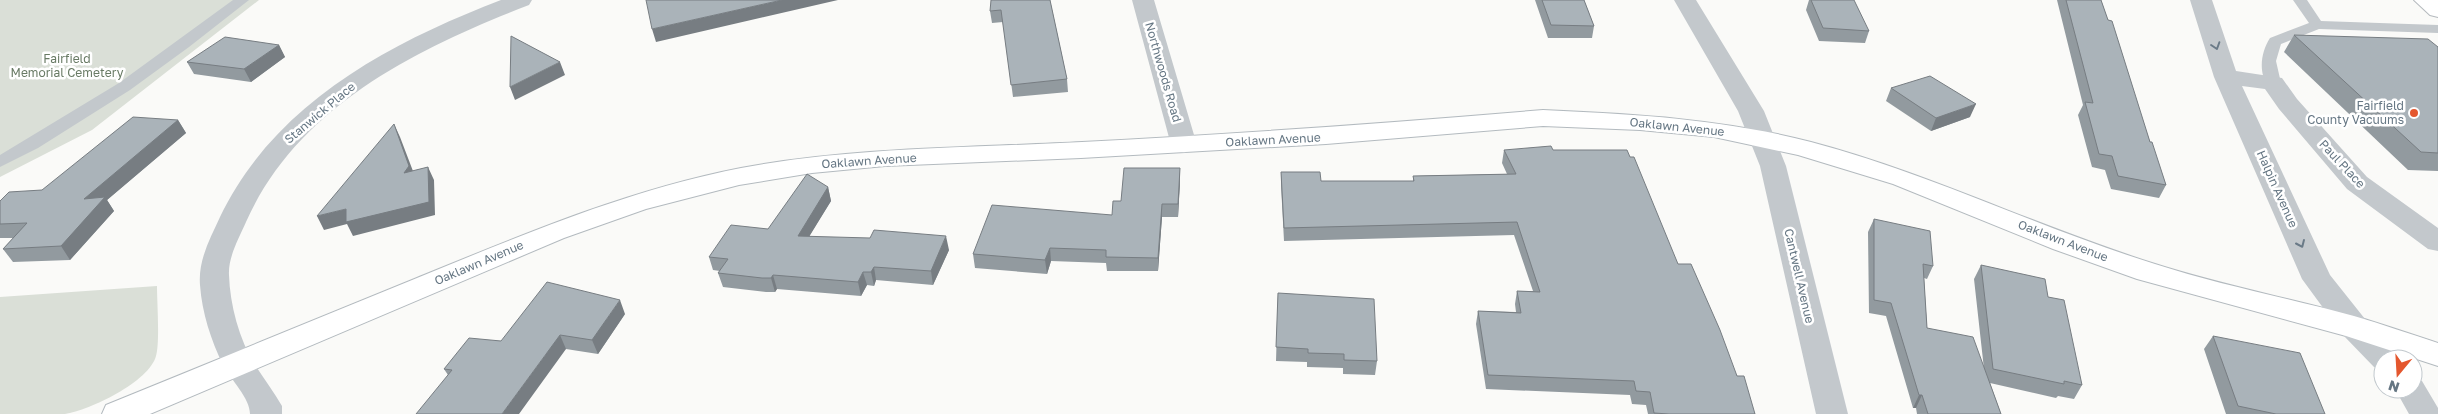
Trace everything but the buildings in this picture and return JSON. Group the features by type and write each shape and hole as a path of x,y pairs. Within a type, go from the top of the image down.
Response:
{"street":[{"name":"Stanwick Place","path":"266,414 266,406 239,365 220,315 213,273 231,220 247,190 264,165 287,139 356,81 441,32 521,0"},
{"name":"Northwoods Road","path":"1143,0 1184,145"},
{"name":"Cantwell Avenue","path":"1686,0 1751,110 1773,166 1832,414"},
{"name":"Halpin Avenue","path":"2202,0 2226,77 2317,279 2354,327 2375,349"},
{"path":"2425,0 2438,10"},
{"path":"2226,77 2273,82"},
{"name":"Paul Place","path":"2273,82 2288,104 2357,183 2438,242"},
{"name":"Oaklawn Avenue","path":"118,414 554,232 636,203 712,182 768,171 884,158 1184,145 1326,136 1544,118 1714,129 1812,150 1902,178 2147,272 2354,327 2438,355"},
{"path":"2417,399 2425,414"}],"lane":[{"path":"0,162 47,137 126,85 242,0"},
{"path":"2300,0 2317,25"},
{"path":"2273,82 2268,61 2275,40 2317,25 2438,29"}],"green space":[{"name":"Fairfield Memorial Cemetery","path":"0,0 259,0 92,130 0,177"},
{"path":"157,286 158,332 156,356 151,366 131,385 103,401 65,414 0,414 0,297"}],"place":[{"name":"Fairfield County Vacuums","path":"2414,113"}]}
